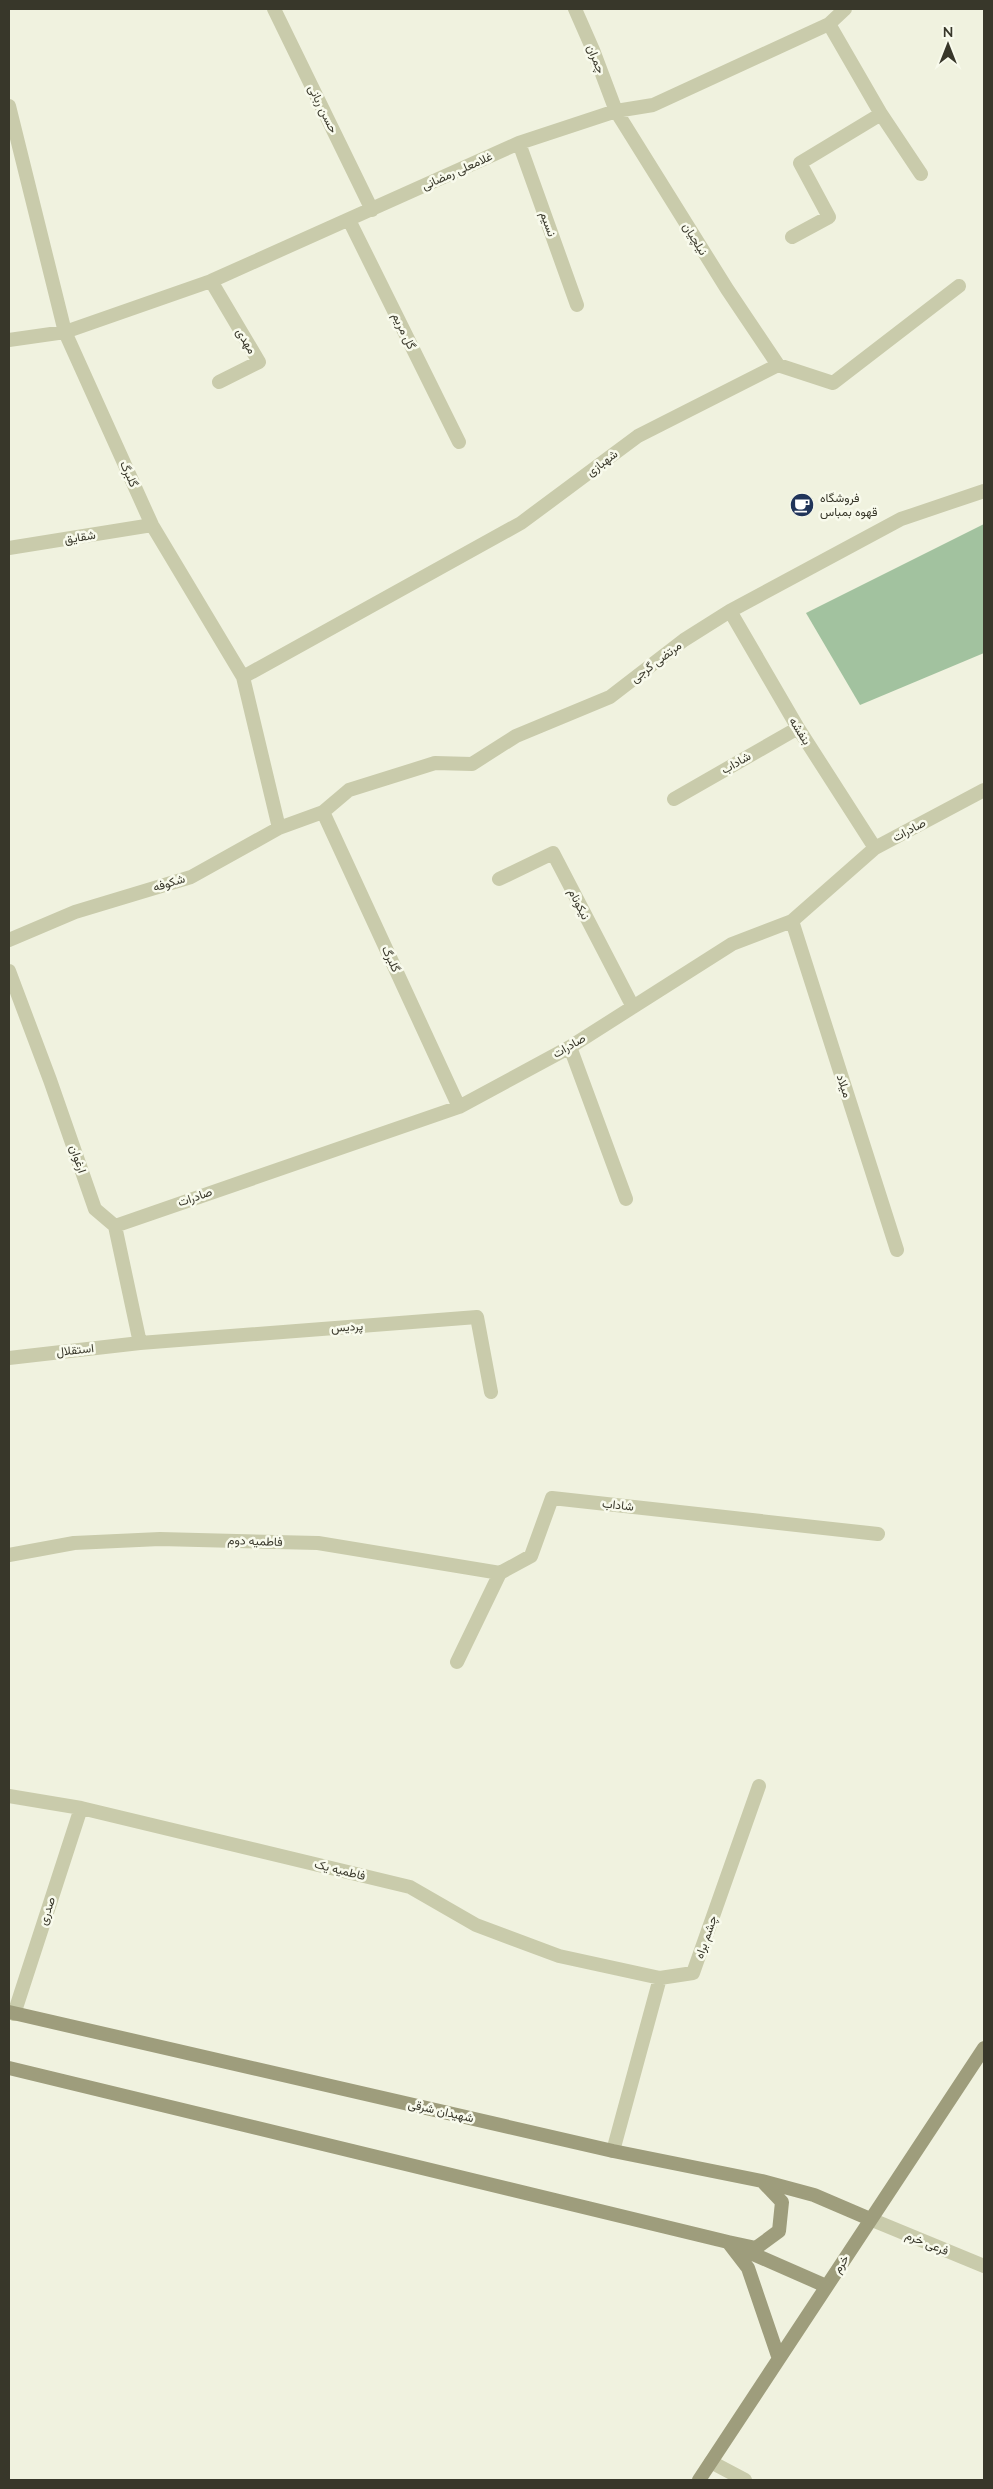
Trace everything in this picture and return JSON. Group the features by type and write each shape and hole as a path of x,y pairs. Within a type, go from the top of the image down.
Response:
{"main road":[{"name":"شهیدان شرقی","path":"11,2013 613,2150 762,2181 814,2195 870,2219"},
{"name":"خرم","path":"699,2480 984,2048"},
{"path":"9,2068 756,2248 779,2231 782,2202 762,2181"},
{"path":"728,2242 826,2286"},
{"path":"728,2242 748,2268 778,2359"}],"street":[{"name":"حسن ربانی","path":"274,9 372,210"},
{"name":"چمران","path":"575,9 594,50 616,111"},
{"name":"غلامعلی رمضانی","path":"9,340 65,332 212,281 519,143 616,111 653,105 829,24 844,9"},
{"path":"829,24 881,114 921,174"},
{"name":"گلبرگ","path":"9,106 65,332 152,525 243,677 279,828"},
{"name":"نیلچیان","path":"616,111 727,290 778,365"},
{"path":"792,237 829,217 800,163 881,114"},
{"name":"نسیم","path":"519,143 577,305"},
{"name":"گل مریم","path":"349,220 459,442"},
{"name":"مهدی","path":"212,281 259,362 219,382"},
{"path":"778,365 833,383 959,286"},
{"name":"شهبازی","path":"243,677 521,523 638,436 778,365"},
{"name":"مرتضی گرجی","path":"323,812 349,790 435,763 472,764 516,736 610,697 684,640 730,611 901,519 984,491"},
{"name":"شقایق","path":"9,548 152,525"},
{"name":"بنفشه","path":"730,611 798,728 875,848"},
{"name":"شاداب","path":"674,799 798,728"},
{"name":"صادرات","path":"115,1226 459,1107 570,1047 732,944 792,921 875,848 984,790"},
{"name":"گلبرگ","path":"323,812 459,1107"},
{"name":"شکوفه","path":"9,940 75,912 191,877 279,828 323,812"},
{"name":"نیکونام","path":"499,879 554,853 633,1007"},
{"name":"میلاد","path":"792,921 897,1250"},
{"name":"ارغوان","path":"9,972 50,1080 95,1209 115,1226"},
{"path":"570,1047 626,1199"},
{"path":"115,1226 140,1343"},
{"name":"پردیس","path":"140,1343 477,1317 491,1392"},
{"name":"استقلال","path":"9,1358 140,1343"},
{"name":"شاداب","path":"500,1573 531,1556 552,1498 878,1534"},
{"name":"فاطمیه دوم","path":"9,1555 74,1543 160,1539 318,1543 500,1573"},
{"path":"457,1662 500,1573"},
{"name":"چشم براه","path":"660,1978 693,1973 759,1786"},
{"name":"فاطمیه یک","path":"9,1796 81,1808 410,1887 476,1925 559,1956 660,1978"},
{"name":"صدری","path":"11,2013 81,1808"},
{"path":"613,2150 660,1978"},
{"name":"فرعی خرم","path":"870,2219 984,2266"},
{"path":"711,2462 745,2480"}],"green space":[{"path":"984,524 984,653 860,705 806,613"}],"place":[{"name":"فروشگاه قهوه بمباس","path":"802,505"}]}
